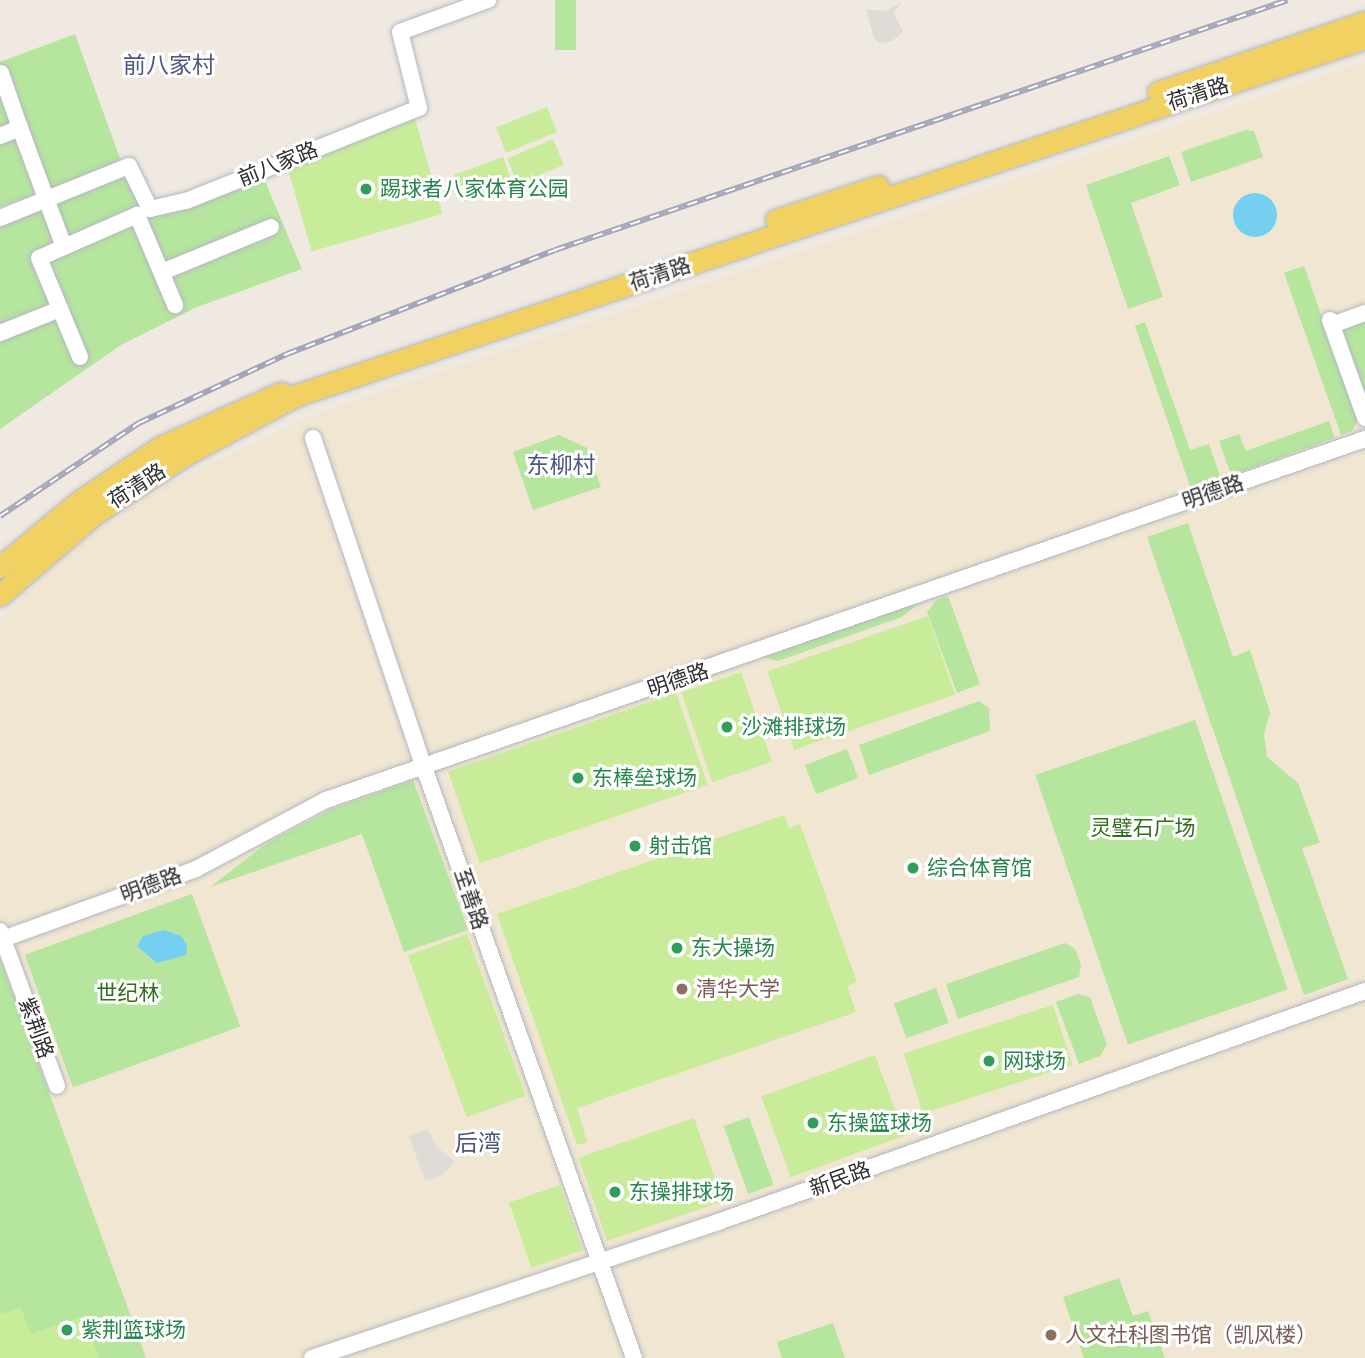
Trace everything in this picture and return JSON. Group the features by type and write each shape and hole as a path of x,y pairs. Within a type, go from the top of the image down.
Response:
{"main road":[{"name":"荷清路","path":"0,567 77,503 160,447 295,388 302,381 1365,22"},
{"name":"荷清路","path":"0,595 93,514 183,456 297,396 1365,38"}],"street":[{"name":"前八家路","path":"0,218 46,200 126,159 150,209 186,201 419,108 400,32 488,0"},
{"path":"1,73 64,247"},
{"path":"0,136 20,128"},
{"path":"80,357 39,258 137,215 175,305"},
{"path":"162,272 271,227"},
{"path":"0,333 60,309"},
{"path":"1365,313 1331,323 1365,418"},
{"name":"至善路","path":"313,438 425,768 635,1358"},
{"name":"明德路","path":"1,937 197,869 326,800 425,768 1365,439"},
{"name":"紫荆路","path":"1,937 57,1086"},
{"name":"新民路","path":"312,1358 599,1261 1365,991"}],"shaded area":[{"path":"901,2 894,14 903,32 892,41 879,43 874,38 866,9 886,11"},
{"name":"清华大学","path":"1365,62 1365,1358 0,1358 0,621 68,551 167,485 316,414"},
{"path":"427,1129 437,1147 455,1162 442,1175 425,1181 409,1136"}],"green space":[{"path":"555,0 576,0 576,50 555,50"},
{"path":"75,34 122,164 0,207 0,62"},
{"path":"547,107 557,132 506,153 496,128"},
{"name":"踢球者八家体育公园","path":"414,115 442,214 312,251 283,152"},
{"path":"1245,130 1254,131 1263,157 1191,182 1181,152"},
{"path":"553,139 564,165 518,184 507,159"},
{"path":"1169,156 1180,185 1131,203 1163,297 1128,309 1086,185"},
{"path":"503,157 513,184 464,202 454,175"},
{"path":"129,171 150,217 262,174 302,269 197,307 121,345 0,429 0,223"},
{"path":"1304,266 1358,420 1352,431 1341,435 1284,273"},
{"path":"1365,321 1365,405 1338,330"},
{"path":"1145,322 1190,450 1209,444 1221,479 1191,489 1135,326"},
{"path":"1329,421 1335,438 1231,475 1219,441 1239,434 1246,451"},
{"path":"559,435 587,448 601,487 533,510 513,452"},
{"path":"1188,523 1233,657 1250,650 1270,712 1264,735 1267,757 1298,783 1320,843 1302,848 1348,979 1304,995 1147,537"},
{"path":"948,596 980,684 957,693 927,612 936,600"},
{"path":"926,597 902,617 778,661 759,656"},
{"path":"928,616 955,694 794,750 767,671"},
{"name":"沙滩排球场","path":"741,672 772,762 712,782 681,693"},
{"name":"东棒垒球场","path":"676,693 708,785 480,863 448,771"},
{"path":"979,701 989,708 990,731 869,775 859,745"},
{"name":"灵璧石广场","path":"1195,720 1288,989 1128,1044 1035,775"},
{"path":"847,749 858,778 816,794 805,765"},
{"path":"413,780 468,930 404,952 362,834 210,887 267,843 332,809"},
{"name":"东大操场","path":"784,815 789,828 800,824 857,982 847,986 856,1012 577,1108 587,1142 577,1145 497,914"},
{"name":"世纪林","path":"192,894 240,1026 73,1087 25,955"},
{"path":"467,934 526,1096 467,1117 408,956"},
{"path":"1065,943 1075,949 1081,965 1079,977 958,1019 946,984"},
{"path":"1,961 146,1358 0,1358"},
{"path":"936,988 949,1023 906,1038 894,1003"},
{"path":"1078,994 1090,997 1107,1045 1100,1056 1079,1064 1056,1002"},
{"name":"网球场","path":"1053,1005 1072,1065 923,1113 904,1054"},
{"name":"东操篮球场","path":"875,1055 904,1136 791,1177 761,1096"},
{"path":"749,1117 774,1185 748,1194 724,1126"},
{"path":"694,1118 723,1201 607,1241 579,1158"},
{"path":"560,1185 582,1250 531,1268 509,1203"},
{"path":"1119,1278 1133,1316 1148,1311 1165,1358 1084,1358 1063,1297"},
{"name":"紫荆篮球场","path":"21,1308 31,1334 84,1316 99,1358 0,1358 0,1309 2,1314"},
{"path":"833,1323 845,1358 782,1358 777,1342"}],"water":[{"path":"1255,193 1270,200 1277,215 1270,230 1255,237 1240,230 1233,215 1240,200"},
{"path":"164,930 181,936 187,945 186,955 157,963 137,946 143,936"}],"railway":[{"path":"0,516 139,423 287,354 555,250 1288,0"}],"place":[{"name":"踢球者八家体育公园","path":"366,189"},
{"name":"沙滩排球场","path":"727,727"},
{"name":"东棒垒球场","path":"578,778"},
{"name":"射击馆","path":"635,846"},
{"name":"综合体育馆","path":"913,868"},
{"name":"东大操场","path":"677,948"},
{"name":"清华大学","path":"682,989"},
{"name":"网球场","path":"989,1061"},
{"name":"东操篮球场","path":"813,1123"},
{"name":"东操排球场","path":"615,1192"},
{"name":"紫荆篮球场","path":"67,1330"},
{"name":"人文社科图书馆（凯风楼）","path":"1051,1335"}],"district":[{"name":"前八家村","path":"169,65"},
{"name":"东柳村","path":"561,465"},
{"name":"后湾","path":"478,1143"}]}
